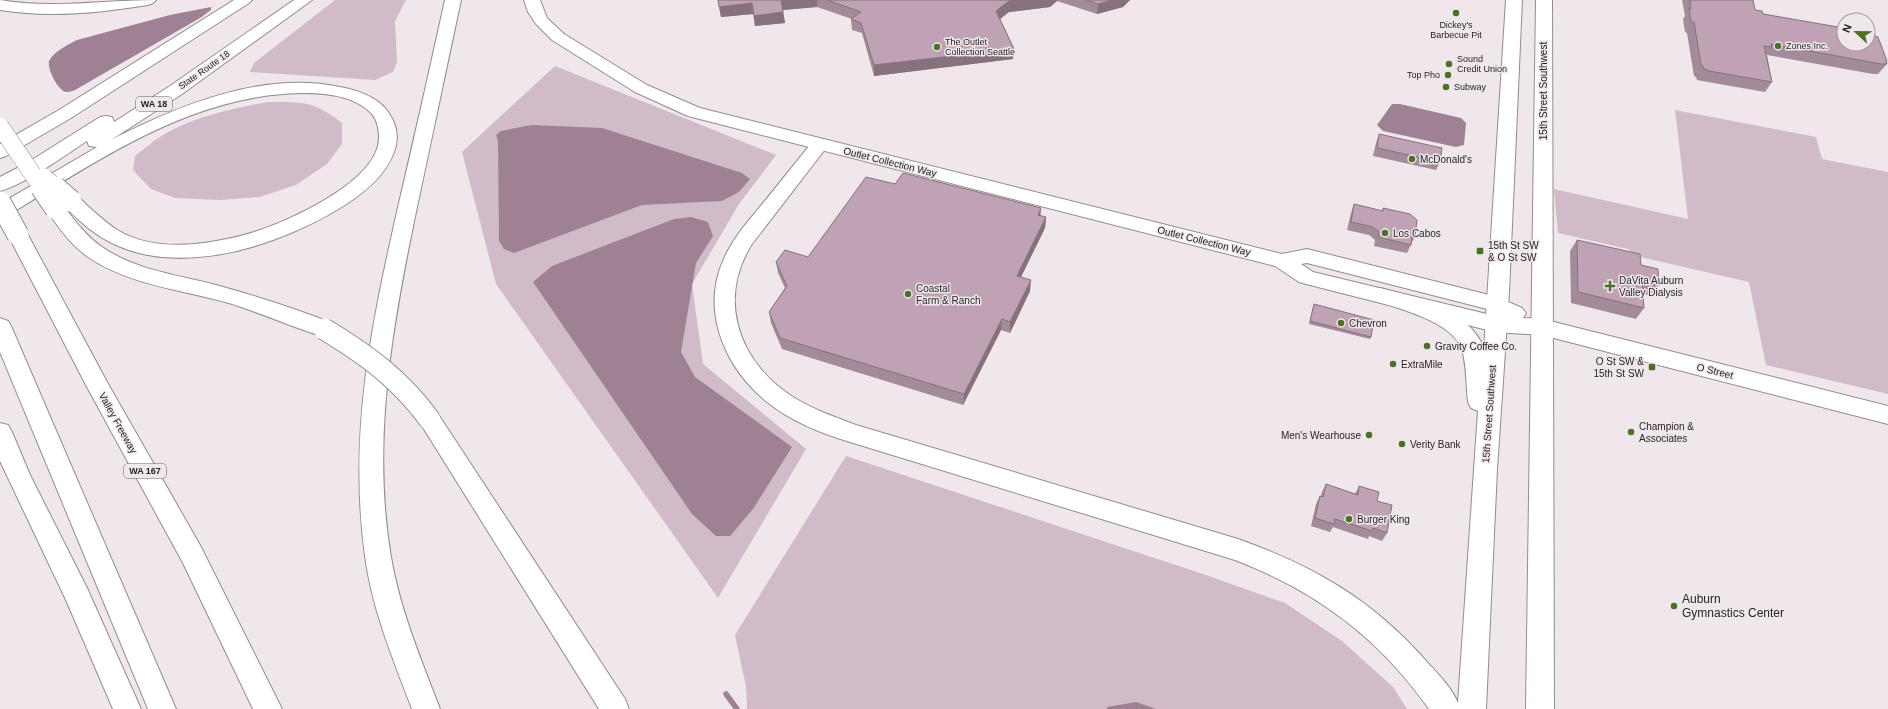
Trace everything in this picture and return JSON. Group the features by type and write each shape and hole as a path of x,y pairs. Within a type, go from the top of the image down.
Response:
{"main road":[{"path":"0,5 31,9 67,9 100,7 148,0"},
{"path":"0,152 65,114 244,0"},
{"name":"State Route 18","path":"0,185 34,167 139,99 282,0"},
{"name":"State Route 18","path":"0,201 176,90 304,0"},
{"path":"73,169 190,93 257,46 316,0"},
{"path":"426,709 393,622 378,558 371,498 371,431 379,356 388,298 453,0"},
{"name":"Outlet Collection Way","path":"532,0 538,17 546,27 558,37 667,101 694,112 1282,261 1306,276 1380,295 1496,314"},
{"name":"15th Street Southwest","path":"1472,709 1485,469 1496,314 1499,292 1514,0"},
{"name":"15th Street Southwest","path":"1540,709 1544,0"},
{"path":"0,126 23,158 64,205 130,244 171,250 225,246 289,228 324,210 344,197 376,169 383,159 389,138 388,129 384,118 378,110 362,99 350,94 325,88 274,88 234,96 167,118 73,169 0,212"},
{"path":"820,144 748,235 732,261 728,274 724,297 727,327 733,344 744,364 758,382 790,406 850,432 1238,550 1266,560 1310,581 1351,607 1377,629 1415,667 1446,709"},
{"name":"Valley Freeway","path":"0,201 98,387 192,555 268,709"},
{"path":"64,205 76,237 95,252 144,274 257,303 324,329 372,358 389,372 417,401 430,420 615,709"},
{"name":"Outlet Collection Way","path":"1282,261 1307,256 1496,314"},
{"path":"1380,295 1439,316 1449,322 1471,344 1475,361 1485,469"},
{"name":"O Street","path":"1496,314 1888,415"},
{"path":"0,326 162,709"},
{"path":"0,432 18,475 78,597 127,709"},
{"path":"78,597 114,709"}],"shaded area":[{"path":"335,0 406,0 395,21 397,61 393,72 375,80 250,72 254,63"},
{"path":"211,7 211,10 200,18 70,92 66,92 59,87 51,73 49,61 54,54 77,40 170,15"},
{"path":"555,66 776,155 739,204 692,284 703,364 806,449 718,598 496,284 462,152"},
{"path":"268,102 308,104 324,110 342,123 342,144 327,164 296,185 260,197 221,200 175,198 151,189 133,170 135,156 159,137 175,128 214,114"},
{"path":"1392,104 1400,104 1461,118 1466,123 1464,145 1456,147 1383,131 1377,125"},
{"path":"1675,110 1816,137 1822,159 1888,172 1888,394 1766,365 1749,282 1636,256 1628,249 1558,233 1554,189 1688,219"},
{"path":"531,125 602,128 742,173 750,179 739,192 722,201 642,205 514,253 504,249 499,241 498,141 496,135 501,131"},
{"path":"691,217 708,222 713,236 696,263 681,352 695,377 792,447 753,509 730,536 716,536 692,514 533,282 552,266 674,219"},
{"path":"846,456 1203,574 1285,603 1342,641 1393,687 1407,709 747,709 746,687 735,635"},
{"path":"1136,702 1156,709 1107,709 1107,707"}],"building":[{"path":"718,0 781,0 783,12 754,16 752,3 719,7"},
{"name":"The Outlet Collection Seattle","path":"827,0 1020,0 1009,1 996,11 1014,49 874,65 861,23 851,19 861,12"},
{"path":"1086,0 1112,0 1098,4"},
{"name":"Zones Inc.","path":"1690,0 1753,0 1755,10 1762,11 1763,14 1836,27 1836,52 1876,52 1876,36 1878,37 1887,64 1771,44 1772,47 1764,46 1772,82 1709,71 1704,69 1701,65 1694,22 1691,22 1689,8 1691,9"},
{"path":"1379,134 1442,148 1440,162 1377,148"},
{"name":"Coastal Farm & Ranch","path":"903,173 1041,208 1038,215 1046,217 1017,276 1031,280 1010,322 1002,319 964,394 780,338 769,312 787,286 776,262 785,250 808,257 866,177 895,184"},
{"name":"Los Cabos","path":"1354,204 1383,211 1383,208 1410,214 1417,220 1415,236 1412,236 1411,245 1378,237 1379,232 1373,227 1351,222"},
{"name":"DaVita Auburn Valley Dialysis","path":"1577,240 1640,254 1641,265 1658,269 1659,285 1642,281 1644,308 1578,292"},
{"name":"Chevron","path":"1314,304 1374,320 1371,337 1310,321"},
{"name":"Burger King","path":"1326,484 1358,495 1359,486 1379,492 1377,501 1392,505 1387,533 1373,528 1372,531 1335,519 1334,524 1315,518 1320,496 1323,497"}],"waterway":[{"path":"726,694 737,709"}],"place":[{"name":"Dickey's Barbecue Pit","path":"1456,13"},
{"name":"Zones Inc.","path":"1778,46"},
{"name":"The Outlet Collection Seattle","path":"937,47"},
{"name":"Sound Credit Union","path":"1449,64"},
{"name":"Top Pho","path":"1448,75"},
{"name":"Subway","path":"1446,87"},
{"name":"McDonald's","path":"1412,159"},
{"name":"Los Cabos","path":"1385,233"},
{"name":"15th St SW & O St SW","path":"1480,251"},
{"name":"DaVita Auburn Valley Dialysis","path":"1610,286"},
{"name":"Coastal Farm & Ranch","path":"908,294"},
{"name":"Chevron","path":"1341,323"},
{"name":"Gravity Coffee Co.","path":"1427,346"},
{"name":"ExtraMile","path":"1393,364"},
{"name":"O St SW & 15th St SW","path":"1652,367"},
{"name":"Champion & Associates","path":"1631,432"},
{"name":"Men's Wearhouse","path":"1369,435"},
{"name":"Verity Bank","path":"1402,444"},
{"name":"Burger King","path":"1349,519"},
{"name":"Auburn Gymnastics Center","path":"1674,606"}]}
